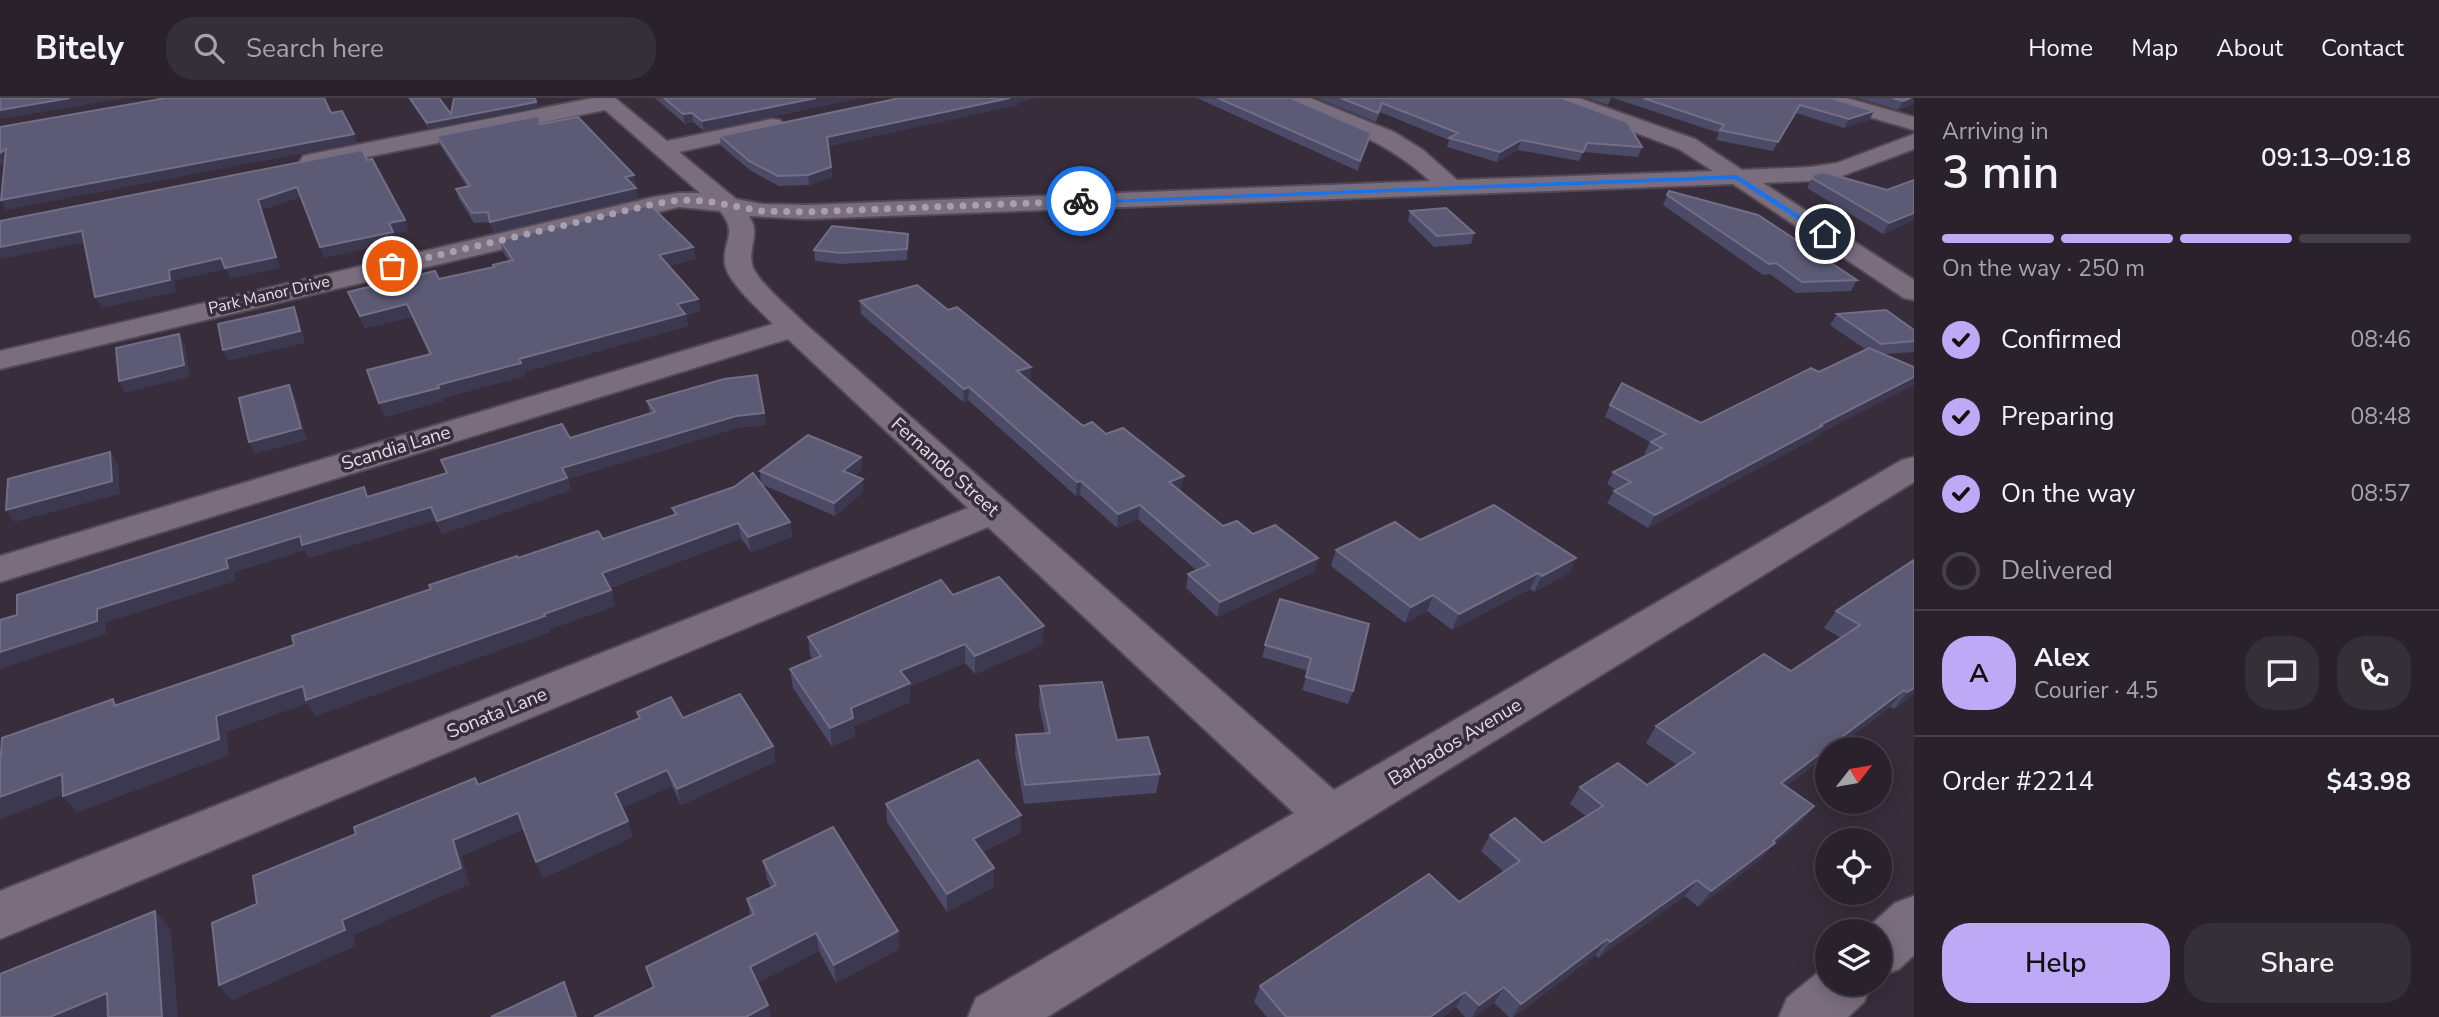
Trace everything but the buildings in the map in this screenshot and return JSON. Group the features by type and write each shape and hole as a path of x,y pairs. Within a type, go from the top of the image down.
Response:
{"street":[{"path":"1292,98 1386,137 1415,155 1451,187"},
{"path":"1560,98 1687,144 1914,292"},
{"path":"1825,98 1914,124"},
{"path":"282,167 606,101"},
{"name":"Fernando Street","path":"606,101 728,205 741,220 745,231 737,265 793,328 1331,817"},
{"path":"661,149 795,120"},
{"name":"Park Manor Drive","path":"0,360 679,200 762,211 807,212 1810,174 1842,169 1914,141"},
{"name":"Scandia Lane","path":"0,569 793,328"},
{"name":"Barbados Avenue","path":"996,1017 1914,467"},
{"name":"Sonata Lane","path":"0,915 994,512"},
{"path":"1892,940 1914,920"},
{"path":"1807,1017 1831,996"}],"way so far":[{"path":"392,266 679,200 706,201 762,211 807,212 1081,201"}],"route":[{"path":"1081,201 1737,177 1825,234"}]}
